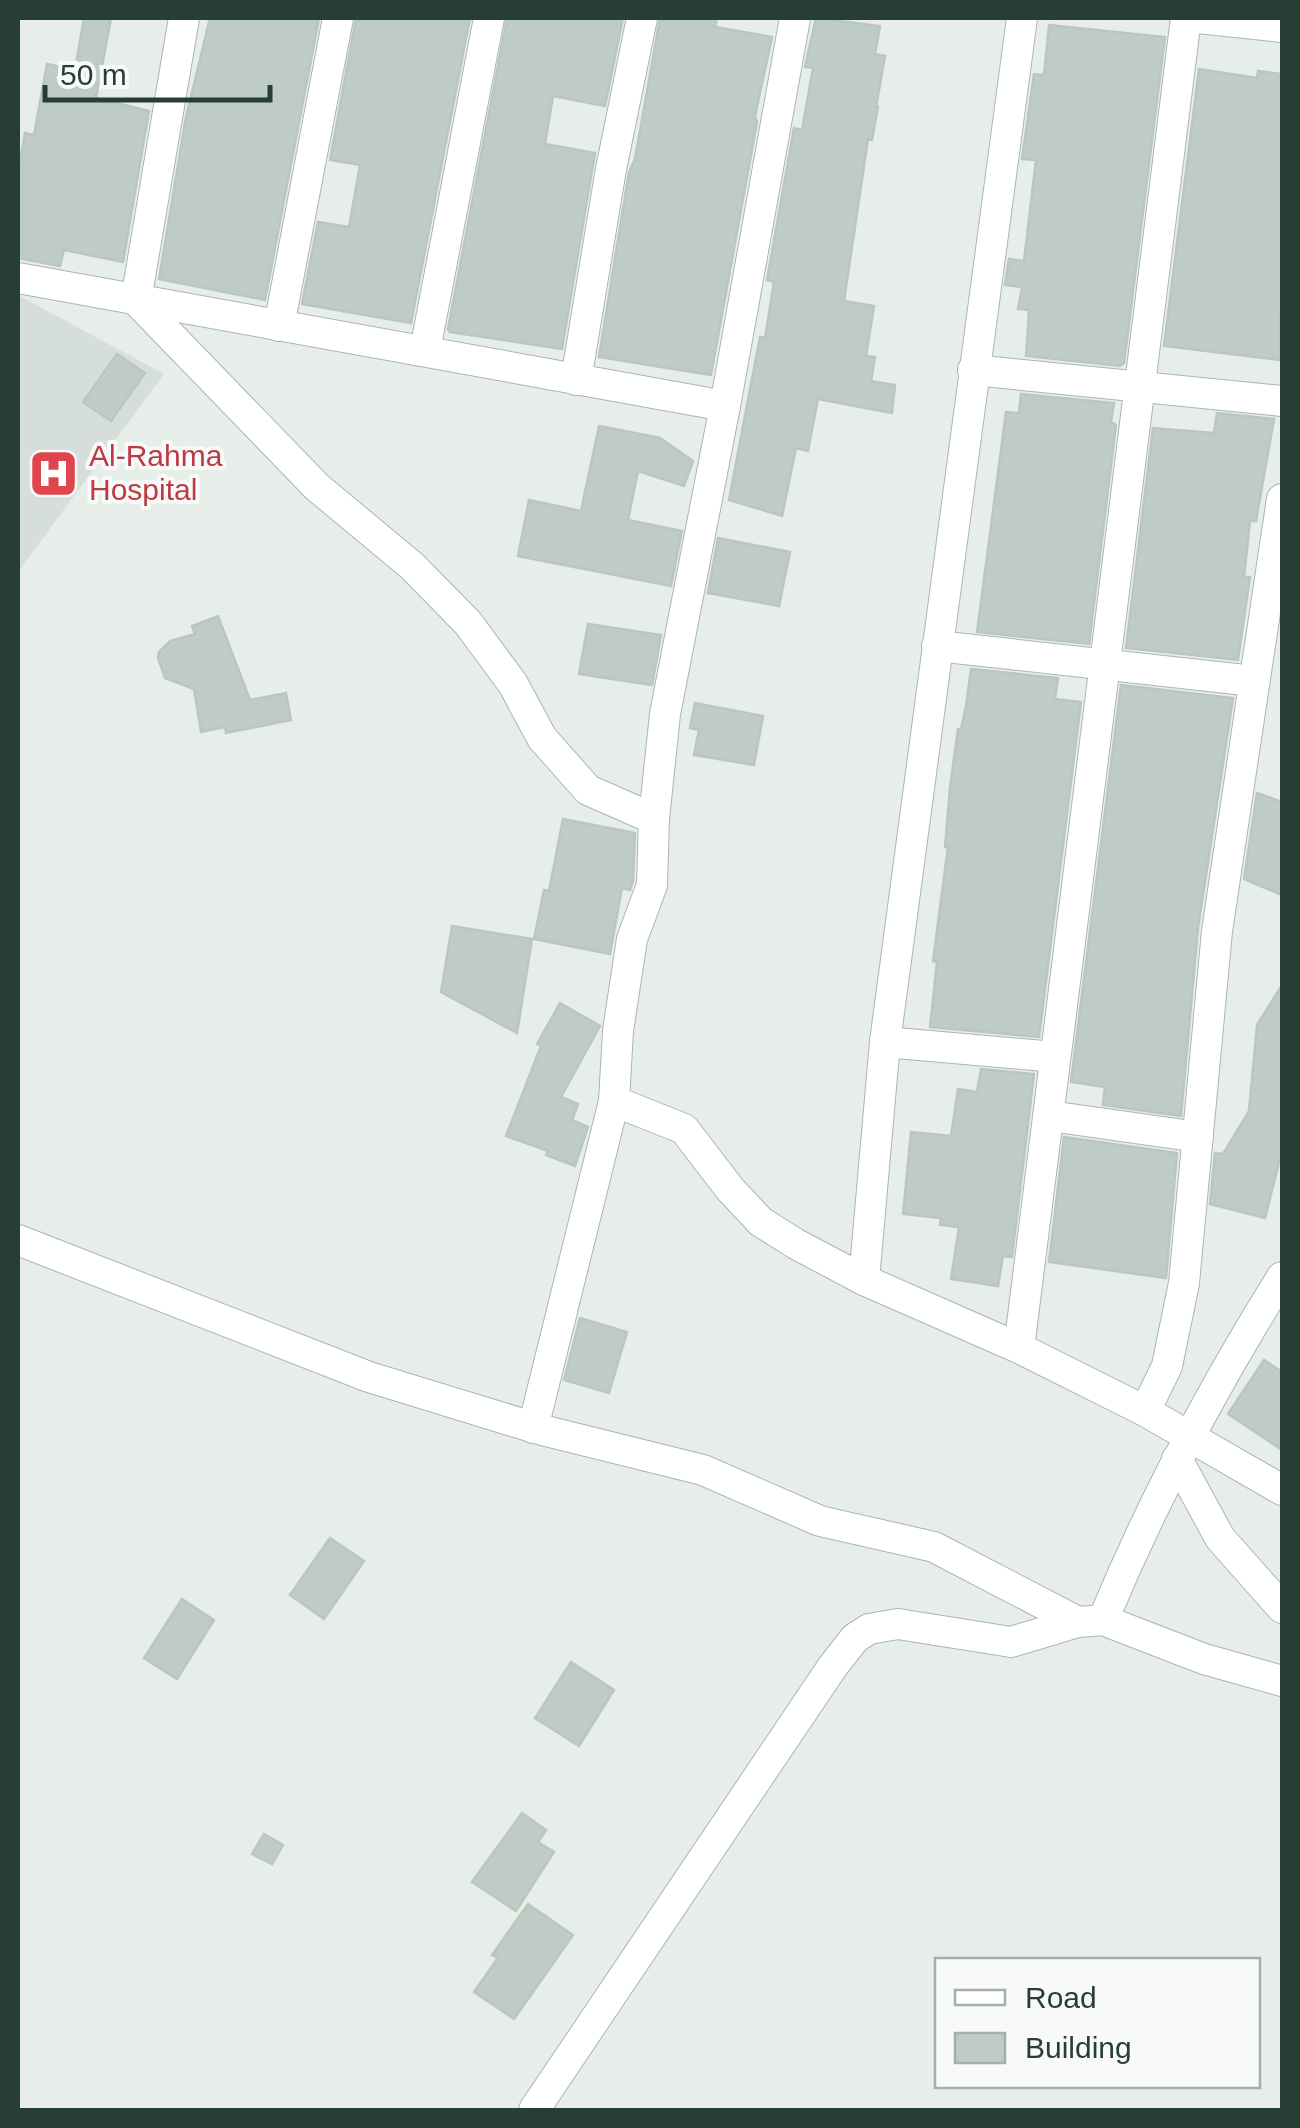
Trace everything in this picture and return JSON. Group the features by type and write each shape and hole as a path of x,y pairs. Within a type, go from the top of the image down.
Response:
{"street":[{"path":"136,300 184,18"},
{"path":"279,326 338,18"},
{"path":"425,350 488,18"},
{"path":"576,380 610,169 642,18"},
{"path":"532,1428 614,1101 618,1032 632,939 652,885 664,714 795,18"},
{"path":"864,1280 885,1042 1022,18"},
{"path":"1019,1348 1186,18"},
{"path":"1198,18 1282,27"},
{"path":"18,278 725,406"},
{"path":"136,300 317,487 412,566 468,623 513,684 542,738 588,790 654,819"},
{"path":"972,370 1282,401"},
{"path":"1145,1411 1167,1366 1184,1283 1217,931 1254,681 1273,620 1282,498"},
{"path":"936,646 1254,681"},
{"path":"885,1042 1055,1057"},
{"path":"614,1101 684,1129 761,1222 864,1280 1019,1348 1145,1411 1183,1447 1282,1490"},
{"path":"1050,1116 1198,1137"},
{"path":"18,1240 370,1377 532,1428 702,1470 820,1521 934,1547 1090,1621 1282,1681"},
{"path":"534,2110 833,1666 856,1638 869,1629 898,1624 1011,1642 1090,1621 1183,1447 1282,1276"},
{"path":"1183,1447 1220,1538 1282,1608"}],"shaded area":[{"name":"Al-Rahma Hospital","path":"18,295 164,374 18,572"}],"building":[{"path":"84,18 111,18 96,98 149,111 123,262 64,250 60,266 18,258 18,173 25,133 34,135 47,64 75,70"},
{"path":"210,18 319,18 265,300 159,279 186,117"},
{"path":"356,18 470,18 411,323 302,304 318,222 349,227 360,165 330,160"},
{"path":"507,18 623,18 605,106 553,96 545,144 595,153 562,349 448,329"},
{"path":"660,18 717,18 715,27 772,37 711,375 599,357 629,172 635,159"},
{"path":"816,18 880,26 875,54 885,56 872,140 868,139 844,301 874,306 866,356 875,357 871,381 895,385 892,413 818,399 808,451 796,448 782,516 729,500 760,337 765,338 774,282 767,280 794,128 802,130 813,68 805,67"},
{"path":"1049,25 1165,37 1124,363 1120,366 1026,356 1029,310 1018,309 1022,287 1005,285 1009,259 1024,261 1036,160 1022,159 1034,74 1044,75"},
{"path":"1199,69 1257,78 1258,71 1282,74 1280,360 1164,346"},
{"path":"117,354 145,373 111,421 83,402"},
{"path":"1021,394 1114,403 1111,422 1116,425 1089,644 977,632 1006,412 1019,413"},
{"path":"1217,413 1274,419 1256,521 1250,521 1244,577 1250,577 1238,660 1126,648 1153,428 1214,433"},
{"path":"599,426 660,438 693,461 684,486 638,471 628,520 682,531 671,586 518,556 529,500 581,511"},
{"path":"718,538 790,552 779,606 708,593"},
{"path":"218,616 250,700 286,693 291,720 226,733 225,727 201,732 194,689 165,678 158,658 170,641 195,634 192,626"},
{"path":"588,624 661,635 652,685 579,674"},
{"path":"971,669 1058,678 1055,699 1081,702 1039,1037 930,1027 950,788"},
{"path":"1121,685 1233,698 1198,928 1181,1116 1103,1105 1105,1087 1071,1082"},
{"path":"695,703 763,716 754,765 694,755 699,730 690,728"},
{"path":"1257,793 1282,802 1282,895 1244,879"},
{"path":"563,819 635,833 633,881 630,890 622,888 610,954 534,939 544,890 549,891"},
{"path":"452,926 532,939 517,1033 441,992"},
{"path":"1282,985 1282,1150 1265,1218 1210,1204 1215,1153 1223,1154 1249,1111 1257,1025"},
{"path":"560,1003 600,1026 561,1097 578,1104 572,1120 588,1127 575,1166 506,1136 541,1046 537,1044"},
{"path":"981,1069 1034,1074 1012,1257 1003,1256 998,1286 951,1279 959,1227 940,1225 941,1218 903,1214 911,1132 951,1136 958,1089 977,1092"},
{"path":"1064,1137 1177,1153 1166,1278 1049,1262"},
{"path":"580,1318 627,1332 609,1393 564,1380"},
{"path":"1264,1360 1282,1372 1282,1450 1228,1414"},
{"path":"330,1538 364,1561 324,1619 290,1595"},
{"path":"182,1599 214,1620 177,1679 144,1658"},
{"path":"571,1662 614,1690 579,1746 535,1718"},
{"path":"522,1813 546,1830 538,1842 554,1852 516,1911 472,1882"},
{"path":"264,1834 283,1845 272,1864 252,1854"},
{"path":"528,1904 573,1935 514,2019 474,1992 498,1958 492,1955"}],"place":[{"name":"Al-Rahma Hospital","path":"54,473"}]}
